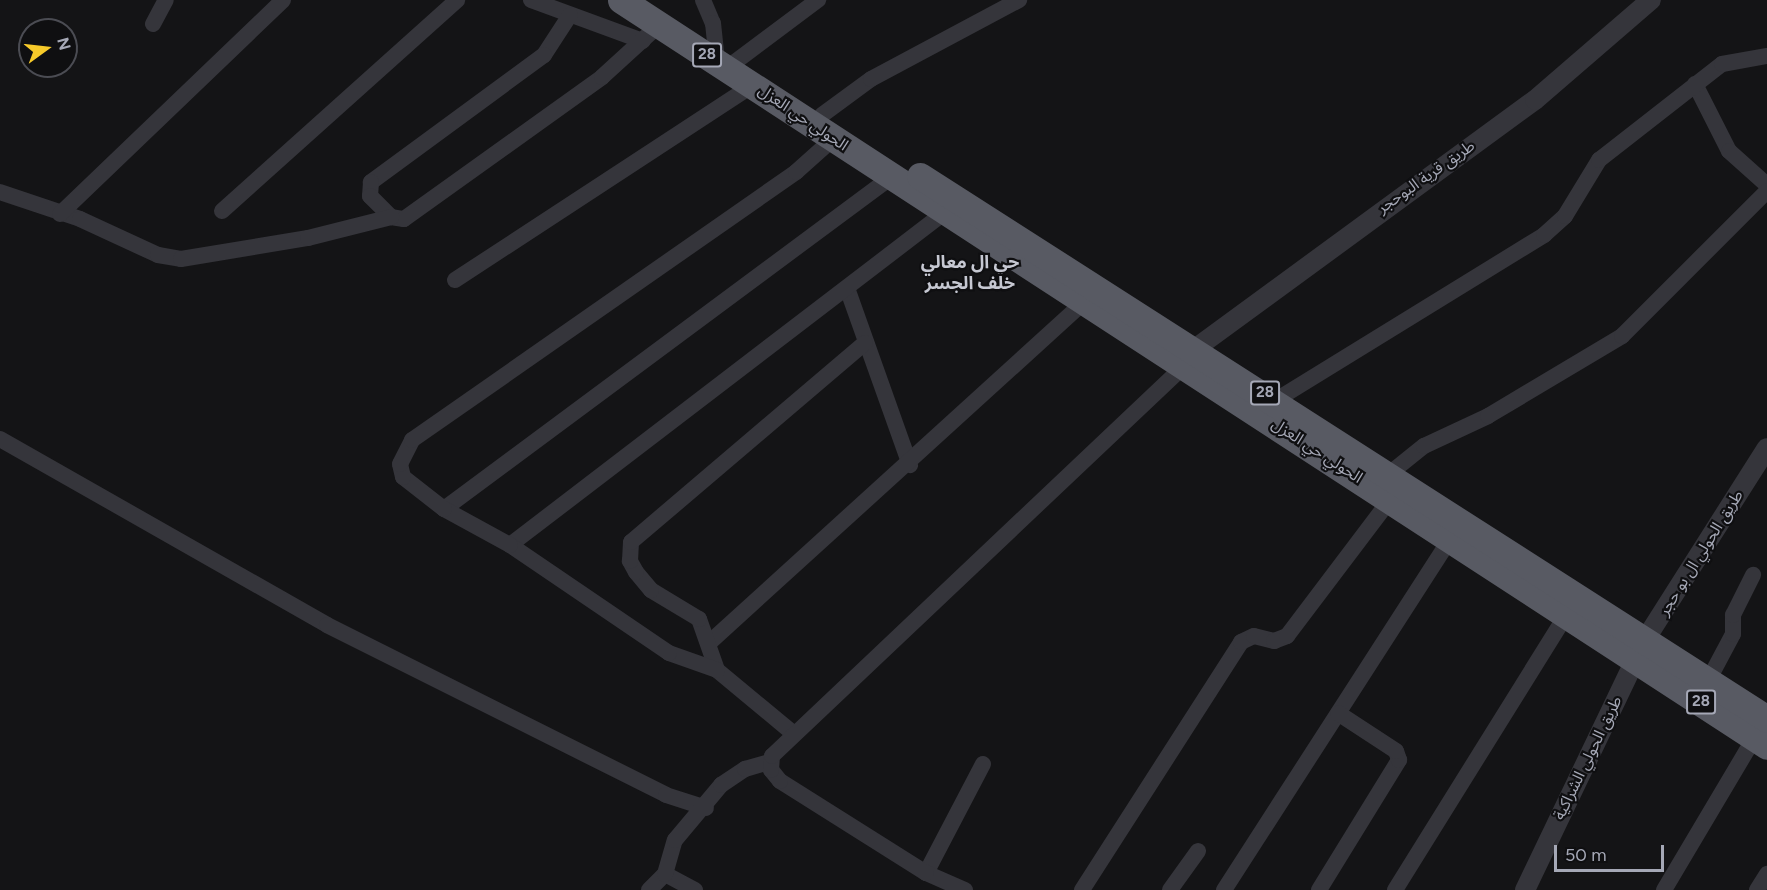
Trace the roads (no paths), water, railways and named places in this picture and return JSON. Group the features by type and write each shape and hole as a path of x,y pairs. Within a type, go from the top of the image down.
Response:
{"highway":[{"name":"28","path":"621,0 651,33 722,65 753,85"},
{"name":"الحولي حي العزل","path":"753,85 774,89 828,127 1191,356 1641,650 1763,734"},
{"name":"الحولي حي العزل","path":"828,127 890,178 1084,302 1276,400 1390,487 1450,539 1566,615 1708,681 1763,734"}],"street":[{"path":"153,24 166,0"},
{"path":"60,213 283,0"},
{"path":"222,211 457,0"},
{"path":"531,0 570,15 651,33"},
{"path":"703,0 713,23 722,65 818,0"},
{"path":"794,734 717,670 669,653 510,545 444,509 404,477 401,457 412,440 796,172 828,127 871,79 1019,0"},
{"name":"طريق قرية البوحجر","path":"1191,356 1535,100 1651,0"},
{"path":"391,217 367,193 368,185 538,60 570,15"},
{"path":"0,192 60,213 158,255 181,259 308,238 391,217 408,217 602,77 651,33"},
{"path":"1276,400 1544,235 1565,216 1599,160 1722,64 1767,56"},
{"path":"1695,84 1729,151 1767,185"},
{"path":"455,280 753,85"},
{"path":"444,509 890,178"},
{"path":"1082,890 1241,642 1254,636 1274,641 1287,636 1390,487 1424,446 1488,416 1622,336 1767,191"},
{"path":"510,545 944,213"},
{"path":"847,288 910,465"},
{"path":"709,643 910,465 1084,302"},
{"path":"717,670 709,643 693,613 643,582 630,561 631,542 865,343"},
{"path":"649,890 664,874 672,845 732,776 770,762 794,734 1191,356"},
{"path":"0,439 327,625 666,795 706,808"},
{"name":"طريق الحولي ال بو حجر","path":"1641,650 1767,448"},
{"path":"1224,890 1450,539"},
{"path":"1708,681 1733,634 1733,615 1753,575"},
{"path":"1395,890 1566,615"},
{"name":"طريق الحولي الشراكية","path":"1525,890 1641,650"},
{"path":"1319,890 1400,756 1338,713"},
{"path":"1664,890 1763,734"},
{"path":"770,762 780,781 926,873 964,890"},
{"path":"926,873 983,764"},
{"path":"1170,890 1198,851"},
{"path":"664,874 695,890"},
{"path":"1757,890 1767,874"}],"district":[{"name":"حي ال معالي خلف الجسر","path":"970,273"}]}
